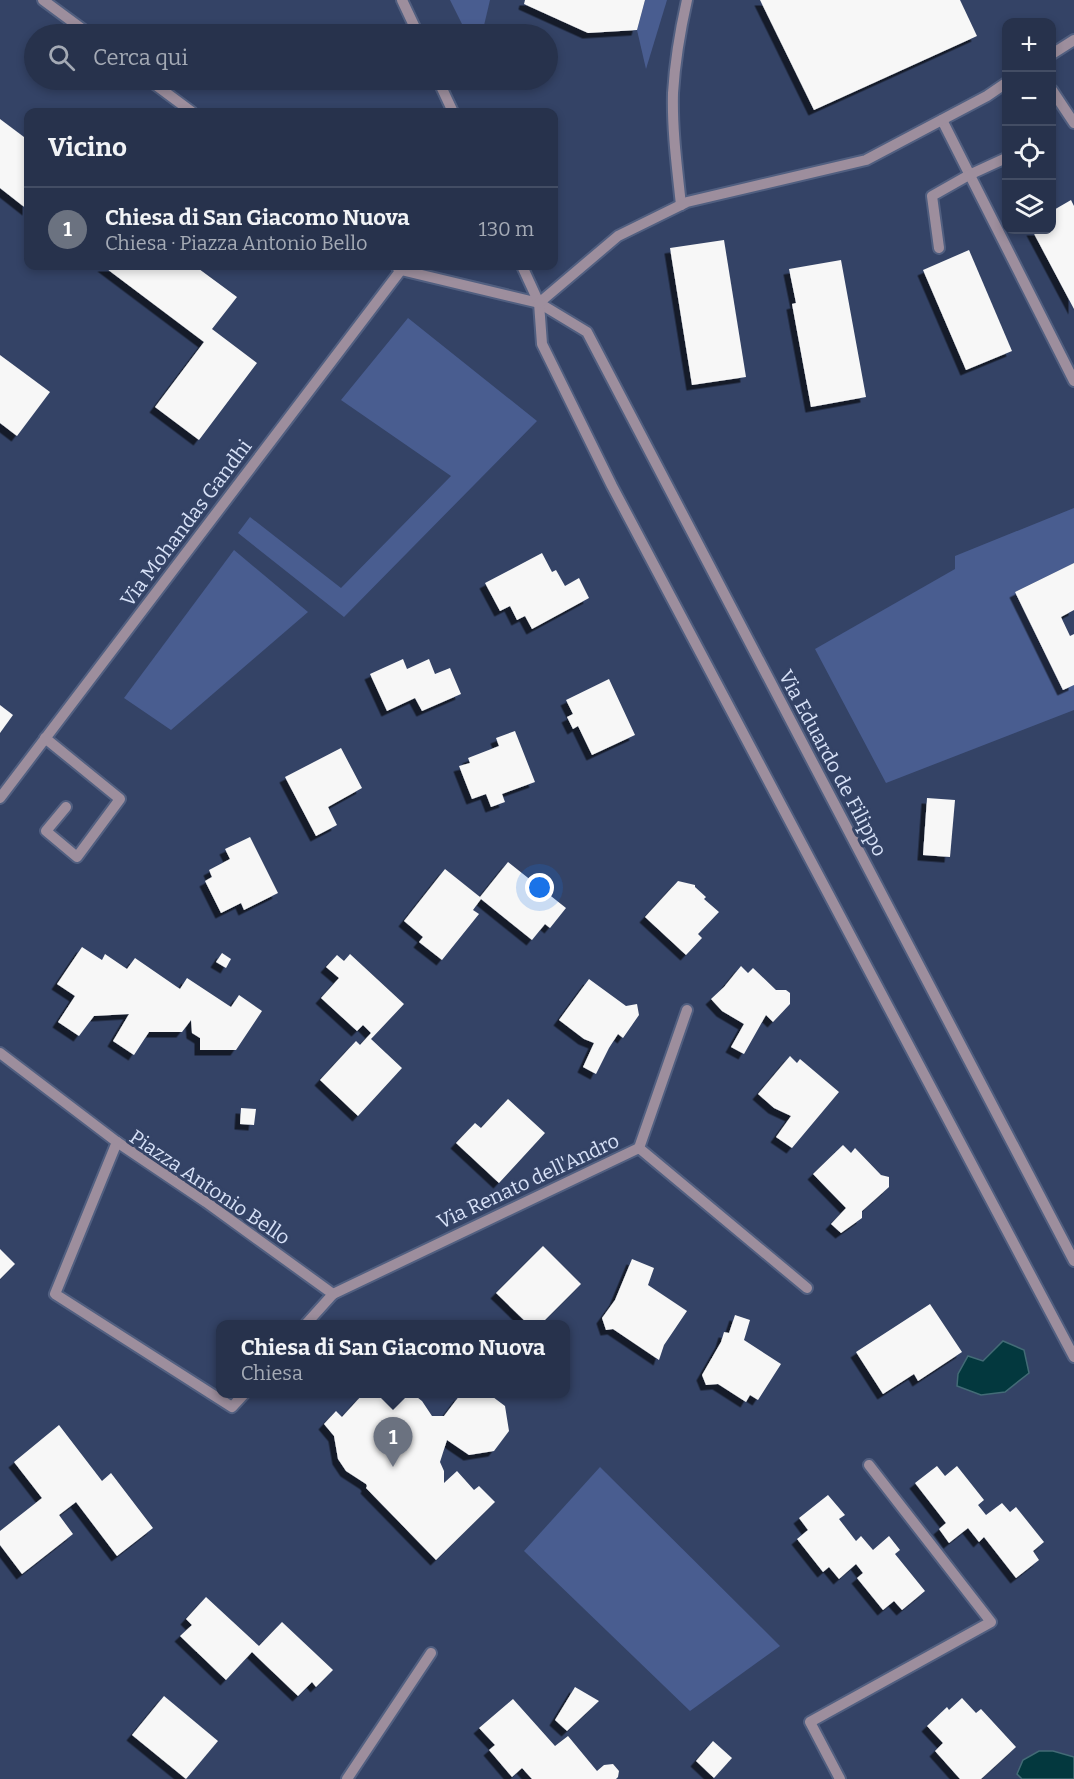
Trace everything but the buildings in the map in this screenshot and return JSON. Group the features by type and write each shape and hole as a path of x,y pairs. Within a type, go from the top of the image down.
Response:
{"street":[{"path":"43,0 75,24"},
{"path":"402,0 413,24"},
{"path":"681,205 674,133 673,93 677,46 687,0"},
{"path":"1056,51 1074,40"},
{"path":"539,303 618,236 687,202 866,160 1002,85"},
{"path":"162,90 187,108"},
{"path":"443,90 451,108"},
{"path":"1056,96 1074,123"},
{"path":"942,120 1074,381"},
{"path":"939,248 932,196 1002,160"},
{"name":"Via Mohandas Gandhi","path":"0,798 396,270"},
{"name":"Via Eduardo de Filippo","path":"406,270 539,303 587,332 1074,1261"},
{"path":"524,270 539,303 542,344 612,486 1074,1357"},
{"path":"45,738 120,799 77,857 46,831 66,807"},
{"path":"639,1149 687,1010"},
{"path":"0,1053 117,1142"},
{"name":"Piazza Antonio Bello","path":"216,1397 55,1294 117,1142 206,1202 333,1294"},
{"name":"Via Renato dell'Andro","path":"333,1294 639,1149 807,1288"},
{"path":"310,1320 333,1294"},
{"name":"Piazza Antonio Bello","path":"218,1398 232,1407 240,1398"},
{"path":"840,1779 810,1722 991,1622 869,1465"},
{"path":"346,1779 431,1653"}],"shaded area":[{"path":"450,0 490,0 484,24 462,24"},
{"path":"645,0 667,0 646,69 637,30"},
{"path":"408,318 537,421 344,617 238,533 250,517 341,588 451,476 341,400"},
{"path":"1074,508 1074,563 1015,592 1063,689 1074,685 1074,710 886,783 815,649 955,569 955,556"},
{"path":"234,550 308,612 171,730 124,698"},
{"path":"1003,1341 1024,1350 1029,1373 1005,1392 981,1395 957,1386 958,1374 968,1356 983,1361"},
{"path":"600,1467 780,1646 690,1711 524,1551"},
{"path":"1039,1751 1053,1751 1074,1757 1074,1779 1022,1779 1017,1774 1023,1760"}],"place":[{"name":"Chiesa di San Giacomo Nuova","path":"393,1467"}]}
